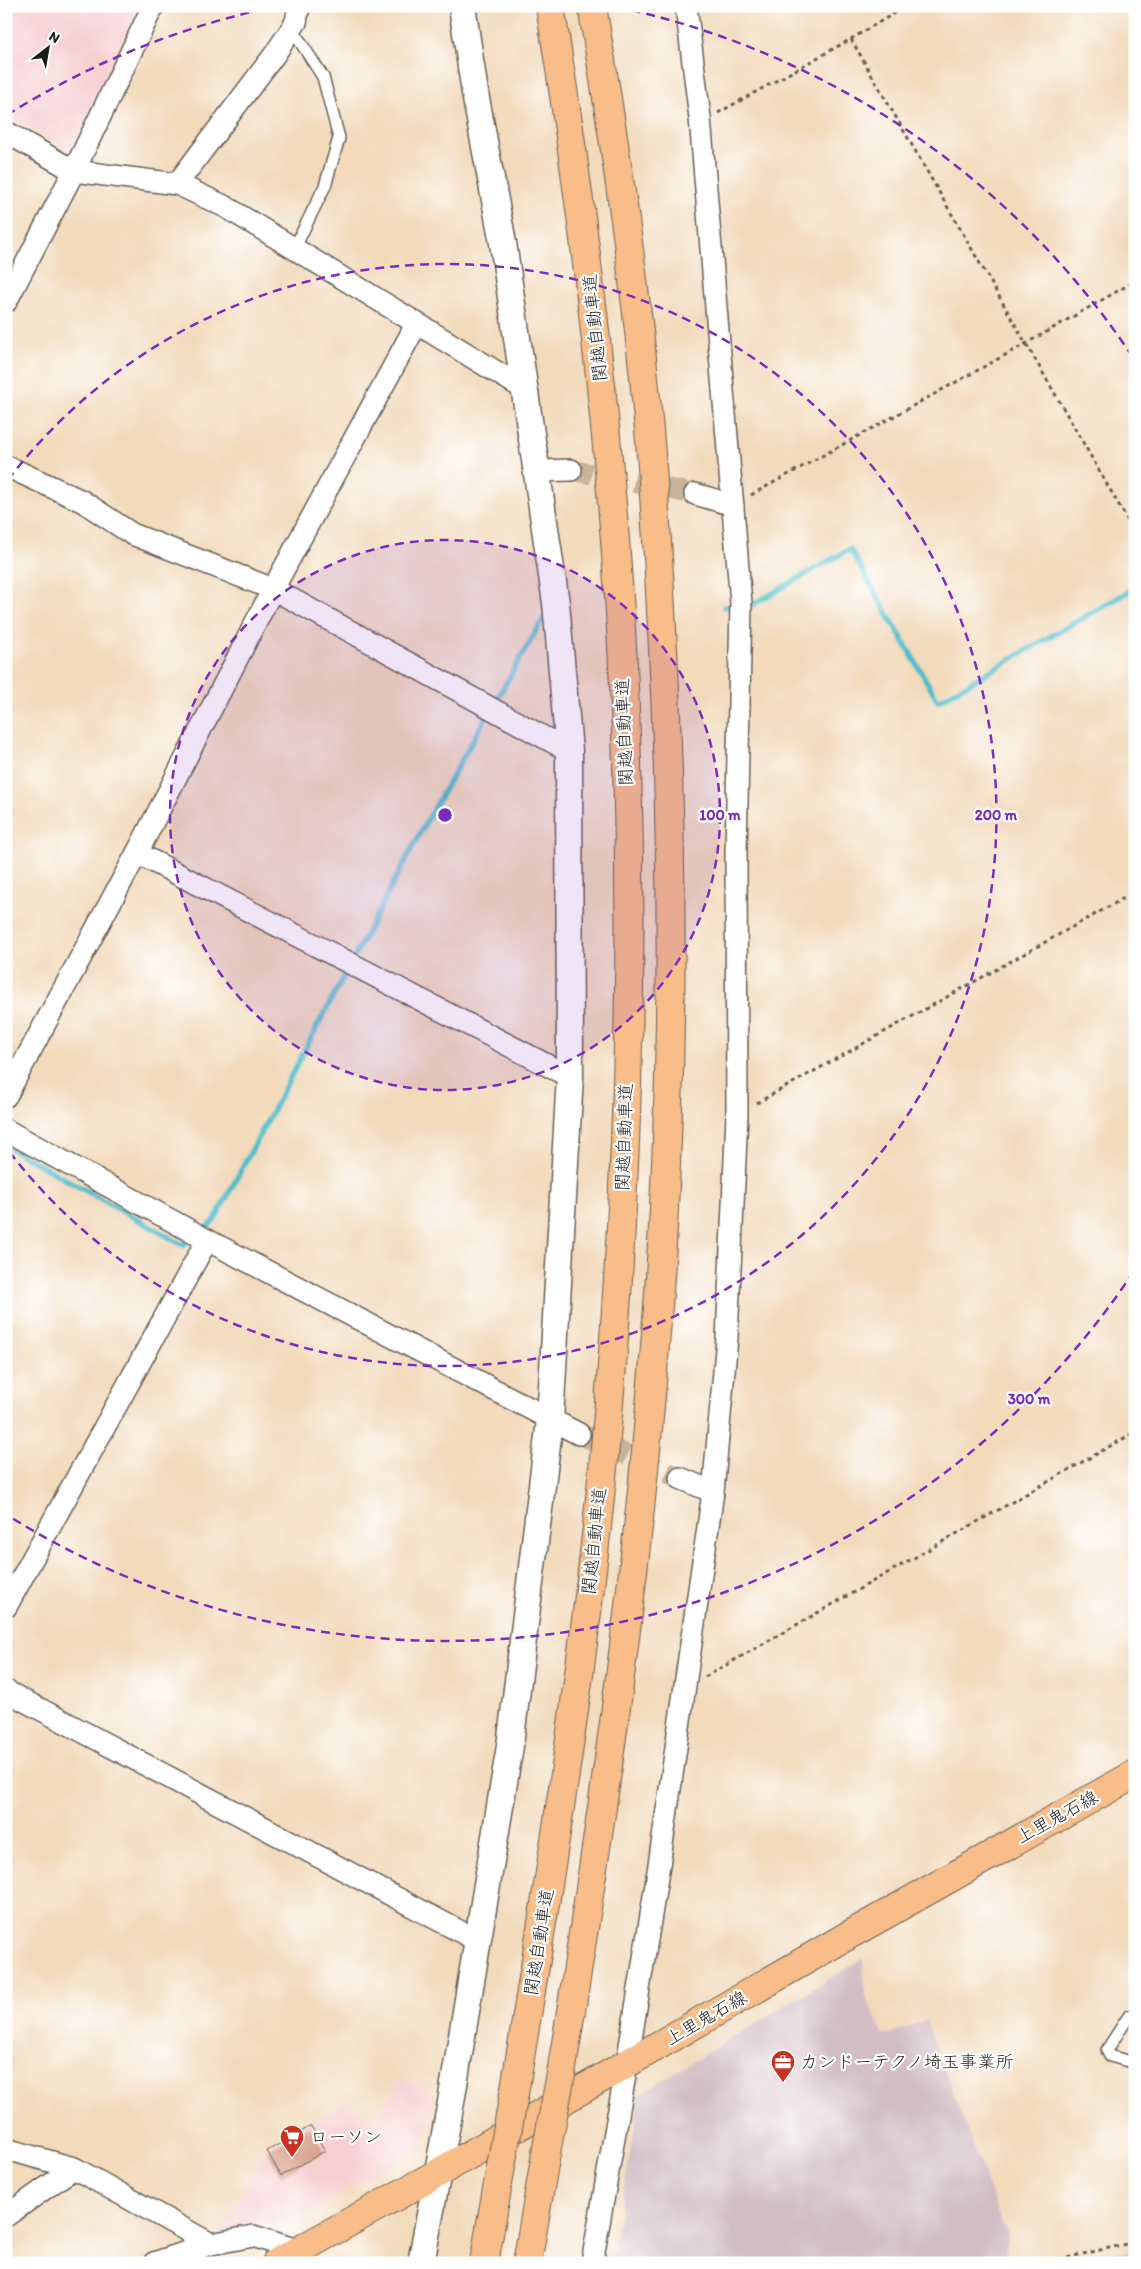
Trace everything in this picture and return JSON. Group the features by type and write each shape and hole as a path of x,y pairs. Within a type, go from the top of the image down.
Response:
{"main road":[{"name":"関越自動車道","path":"484,2263 544,1914 571,1733 597,1527 614,1344 624,1170 628,1003 628,833 616,545 588,258 550,6"},
{"path":"527,2263 561,2074 610,1750 639,1520 655,1357 671,1006 670,837 666,701 648,418 610,110 592,6"},
{"name":"上里鬼石線","path":"287,2256 438,2173 849,1935 1135,1774"}],"street":[{"path":"6,302 74,171 153,6"},
{"path":"177,184 275,54 296,22 299,6"},
{"path":"421,2263 478,1941 510,1746 550,1420 570,1077 569,751 556,603 503,242 475,93 462,6"},
{"path":"592,2263 627,2064 685,1688 712,1492 727,1338 737,1115 736,853 741,603 700,118 686,6"},
{"path":"6,132 74,171 177,184 226,207 416,325 526,390"},
{"path":"6,1096 137,853 273,589 416,325"},
{"path":"6,466 82,502 132,534 273,589 569,751"},
{"path":"537,471 571,470"},
{"path":"696,494 733,505"},
{"path":"137,853 570,1077"},
{"path":"6,1130 207,1240 579,1434"},
{"path":"6,1606 207,1240"},
{"path":"680,1478 712,1492"},
{"path":"6,1691 478,1941"},
{"path":"6,2149 74,2168 210,2244"},
{"path":"6,2216 74,2168"},
{"path":"154,2263 210,2244 253,2236 287,2256"}],"lane":[{"path":"292,29 323,77 339,138 325,186 294,249"},
{"path":"1135,2015 1129,2016 1106,2050 1110,2056 1135,2062"}],"path":[{"path":"700,118 730,107 851,39 893,14 901,6"},
{"path":"851,39 1135,533"},
{"path":"733,505 1027,344 1135,281"},
{"path":"737,1115 1135,892"},
{"path":"685,1688 1135,1432"},
{"path":"1044,2263 1135,2242"}],"shaded area":[{"path":"6,6 139,6 71,152 6,115"},
{"path":"863,1958 865,1996 884,2036 926,2020 1007,2236 1005,2263 611,2263 640,2094"},
{"path":"401,2076 435,2095 425,2145 286,2226 217,2238 266,2148 343,2104 375,2122"},
{"path":"1135,2248 1135,2263 1071,2263"}],"building":[{"name":"ローソン","path":"311,2126 325,2151 281,2176 267,2151"}],"waterway":[{"path":"746,606 752,605 850,549 938,701 1135,588"},
{"path":"724,607 736,606"},
{"path":"494,704 543,619 550,618"},
{"path":"201,1232 214,1221 421,831 489,712"},
{"path":"6,1146 183,1245 193,1237"}],"tunnel":[{"path":"571,470 695,494"},
{"path":"579,1434 680,1478"}],"place":[{"name":"カンドーテクノ埼玉事業所","path":"783,2083"},
{"name":"ローソン","path":"292,2158"}]}
